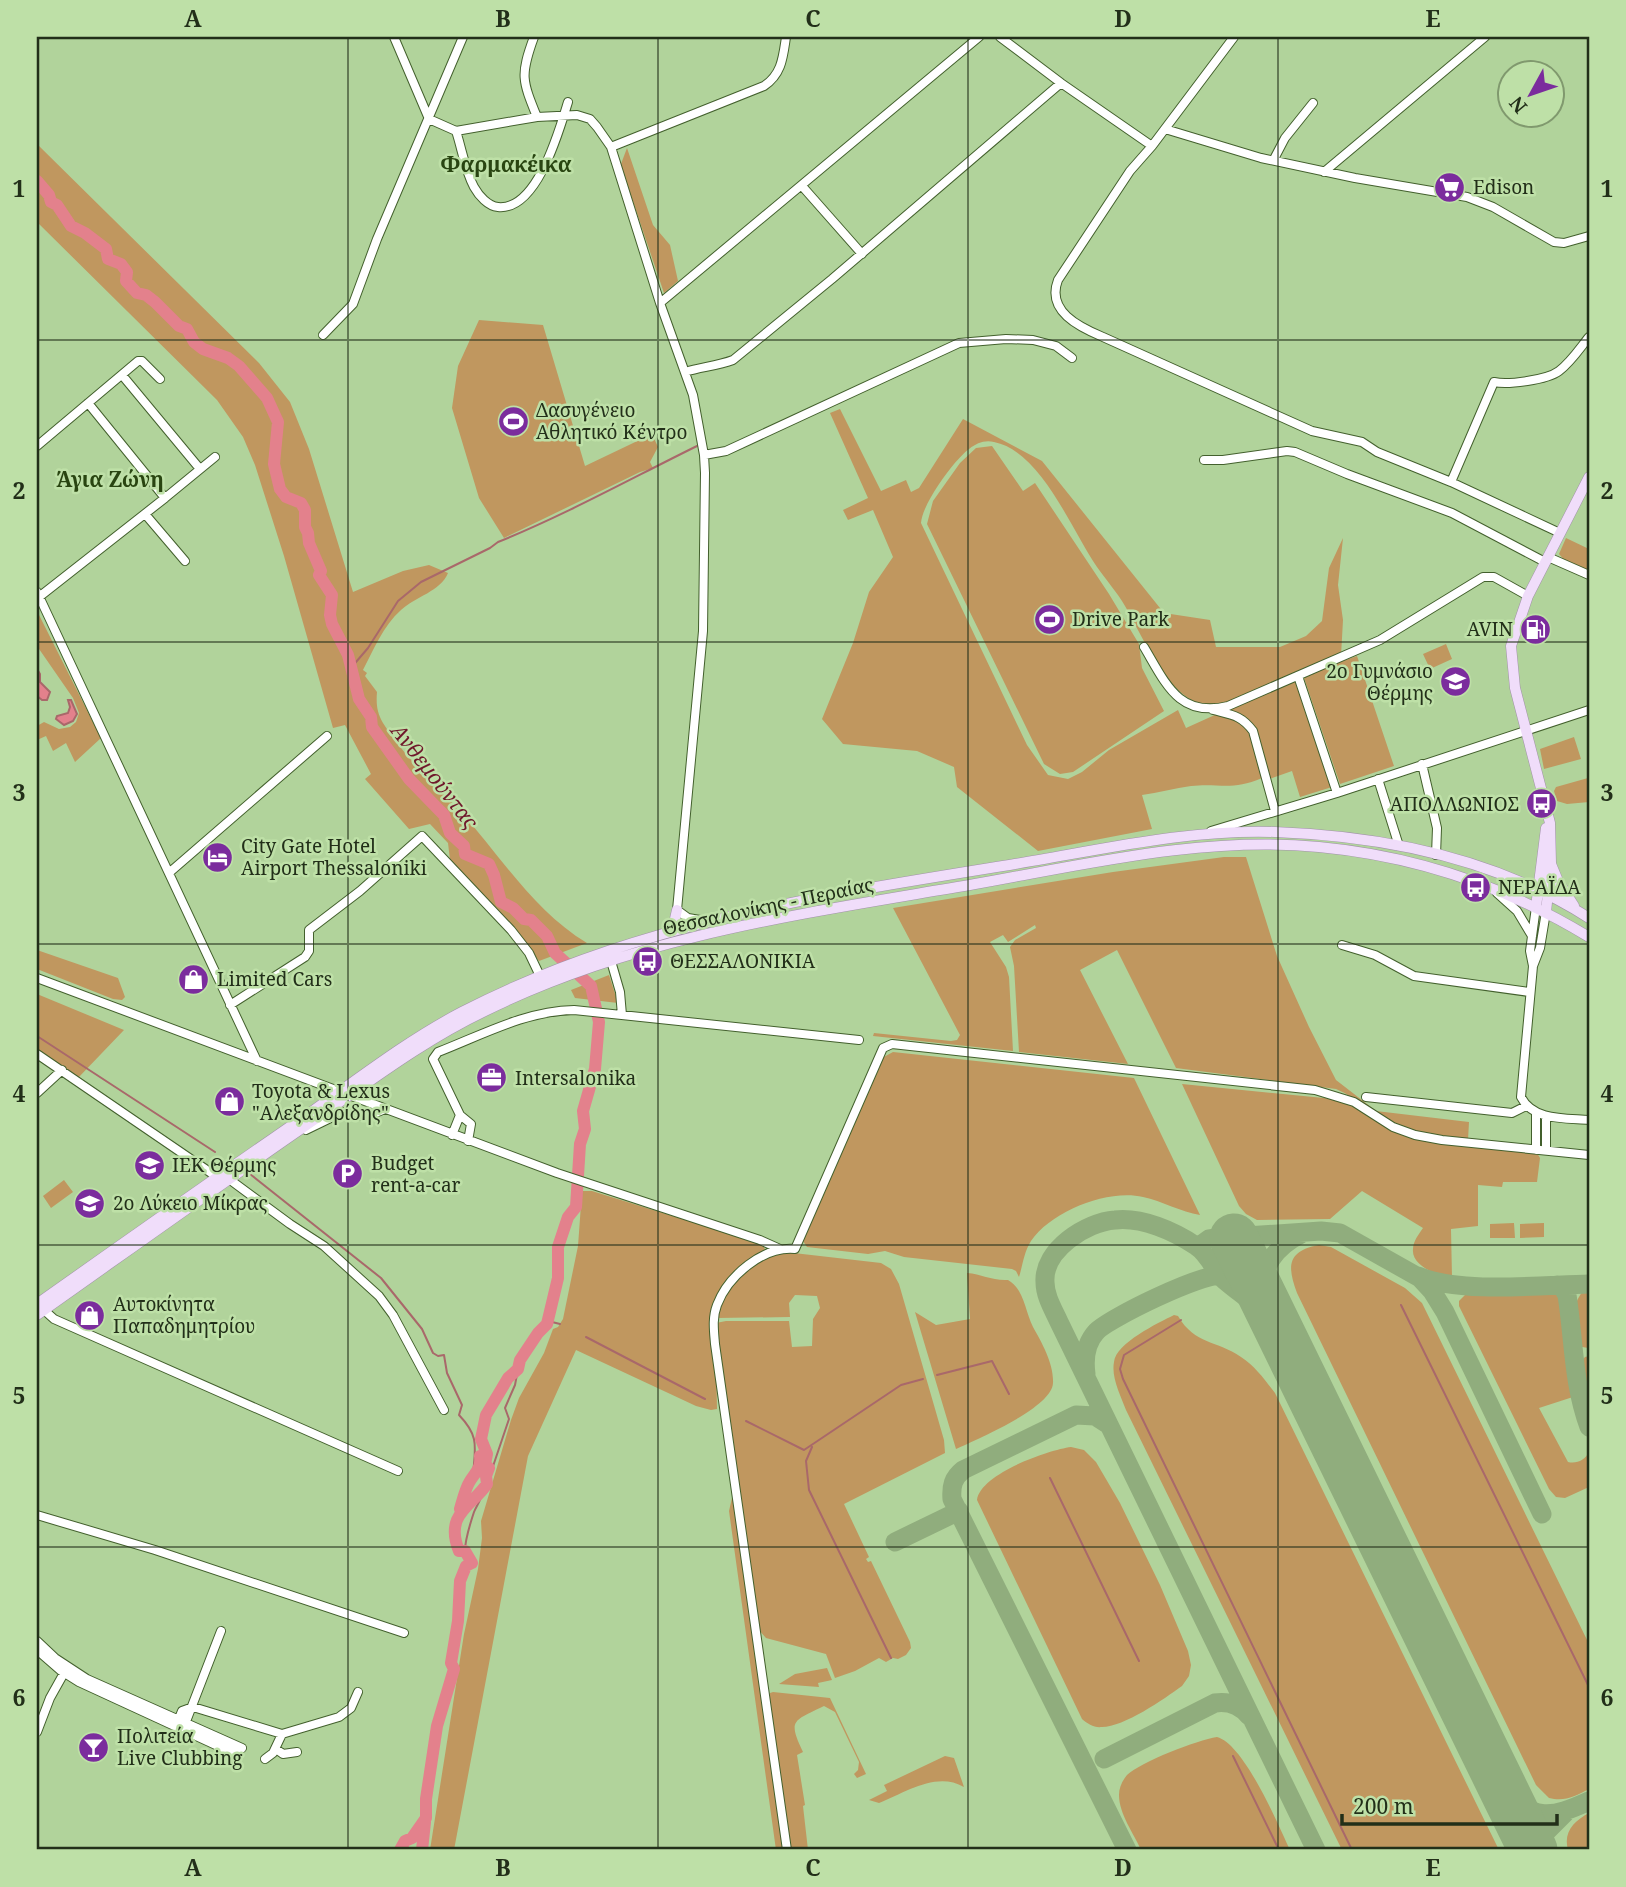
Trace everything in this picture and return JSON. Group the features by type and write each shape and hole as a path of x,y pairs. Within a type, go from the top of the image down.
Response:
{"main road":[{"path":"1536,907 1551,863 1551,832 1515,688 1512,640 1526,599 1589,477"},
{"path":"1546,912 1543,891 1548,814"},
{"name":"Θεσσαλονίκης - Περαίας","path":"226,1176 245,1157 345,1093 470,1018 556,975 666,932 806,899 1198,835 1256,832 1289,833 1399,846 1436,855 1487,869 1543,891 1589,918"},
{"name":"Θεσσαλονίκης - Περαίας","path":"595,961 611,961 702,935 799,913 1151,853 1260,845 1322,847 1412,863 1483,885 1536,907 1589,937"},
{"path":"1551,863 1561,885 1579,911"},
{"path":"666,932 674,923 677,910"},
{"name":"Θεσσαλονίκης - Περαίας","path":"39,1309 226,1176 278,1145 447,1020 540,976 556,975"}],"street":[{"path":"394,37 429,119 456,131 537,117 577,115 590,119 611,147 660,303 685,372 704,455 703,631 677,910 688,918 706,921"},
{"path":"323,335 353,304 382,228 463,37"},
{"path":"534,37 523,78 537,117"},
{"path":"611,147 764,86 773,80 781,67 786,37"},
{"path":"660,303 979,37"},
{"path":"1000,37 1152,146"},
{"path":"1234,37 1130,171 1058,280 1055,295 1058,306 1078,326 1312,431 1362,442 1377,452 1451,482 1559,536"},
{"path":"1324,172 1485,37"},
{"path":"685,372 704,365 733,360 862,254 1061,83"},
{"path":"456,131 475,188 488,204 505,207 517,203 540,176 568,102"},
{"path":"1274,159 1285,138 1312,103"},
{"path":"1165,129 1261,158 1467,197 1506,214 1545,238 1564,243 1589,244"},
{"path":"802,186 862,254"},
{"path":"1564,243 1589,236"},
{"path":"1451,482 1494,382 1500,384 1521,381 1559,371 1589,337"},
{"path":"704,455 733,448 959,343 1006,338 1033,340 1056,346 1072,358"},
{"path":"37,446 141,360 160,379"},
{"path":"121,375 200,469"},
{"path":"88,403 164,498"},
{"path":"1204,460 1296,452 1452,513 1589,575"},
{"path":"215,457 145,514 38,594 257,1061"},
{"path":"145,514 185,561"},
{"path":"1211,710 1228,706 1361,650 1486,576 1494,577 1526,599"},
{"path":"1144,647 1176,695 1191,706 1245,720 1252,732 1275,811"},
{"path":"1297,676 1337,793"},
{"path":"1198,835 1337,793 1589,710"},
{"path":"170,872 327,736"},
{"path":"1422,764 1437,828 1436,855"},
{"path":"1378,779 1399,846"},
{"path":"230,1005 305,957 309,951 309,930 360,891 422,836 511,930 529,954 540,976"},
{"path":"1483,885 1498,893 1517,911 1532,936"},
{"path":"1536,907 1530,951 1532,966 1521,1097 1526,1106 1536,1113 1589,1120"},
{"path":"1532,966 1540,948 1546,912"},
{"path":"1342,945 1370,953 1414,976 1529,992"},
{"path":"611,961 620,992 622,1015"},
{"path":"37,978 585,1184 760,1240 780,1250"},
{"path":"468,1141 471,1124 460,1115 433,1059 438,1052 532,1016 574,1010 859,1040"},
{"path":"787,1850 713,1324 717,1305 734,1279 760,1258 780,1250 795,1249 880,1052 888,1045 1315,1090 1354,1101 1393,1127 1415,1135 1589,1155"},
{"path":"37,1054 226,1176 324,1246 379,1296 393,1315 444,1410"},
{"path":"37,1093 62,1070"},
{"path":"1366,1097 1512,1113 1526,1106"},
{"path":"278,1145 343,1111 366,1117 385,1109"},
{"path":"1536,1113 1536,1150"},
{"path":"452,1135 460,1115"},
{"path":"1546,1116 1546,1150"},
{"path":"39,1309 54,1319 398,1471"},
{"path":"37,1515 155,1550 404,1633"},
{"path":"193,1707 196,1691 221,1630"},
{"path":"37,1641 55,1658 87,1679 242,1748 231,1752 103,1694 64,1673 37,1650"},
{"path":"37,1732 50,1698 64,1673"},
{"path":"182,1722 182,1710 193,1707 282,1734 339,1717 351,1708 358,1692"},
{"path":"265,1759 276,1749 282,1734"},
{"path":"276,1749 283,1754 297,1752"}],"shaded area":[{"path":"37,144 259,363 290,402 309,449 353,592 403,571 429,565 448,573 440,585 407,605 395,616 379,638 363,670 377,692 379,716 400,747 461,812 535,900 551,916 587,943 539,961 514,928 450,860 448,843 430,824 409,829 365,779 371,774 345,725 333,728 284,556 255,465 243,437 217,400 37,222"},
{"path":"627,148 653,225 670,245 678,281 664,293 623,172 621,164"},
{"name":"Δασυγένειο Αθλητικό Κέντρο","path":"479,320 543,325 585,466 652,434 658,447 650,462 653,468 504,538 479,498 452,408 458,366"},
{"path":"840,409 881,491 906,480 911,492 919,488 963,419 1042,461 1164,613 1210,620 1216,647 1280,647 1306,636 1322,621 1329,568 1343,538 1338,585 1343,620 1341,656 1224,705 1213,705 1198,703 1189,698 1166,676 1054,494 1041,476 1011,448 988,441 972,447 944,476 922,516 921,523 1027,745 1048,775 1068,779 1082,772 1109,750 1178,710 1186,728 1217,714 1244,722 1251,732 1262,778 1242,784 1191,786 1142,795 1152,829 1038,851 957,787 954,767 917,751 843,744 822,719 853,643 869,592 893,557 873,510 848,520 843,510 868,498 830,413"},
{"name":"Drive Park","path":"992,446 1023,491 1035,483 1109,594 1139,644 1142,668 1164,711 1073,772 1060,774 1044,764 927,524 933,501 960,463 976,448"},
{"path":"1566,538 1589,549 1589,572 1566,562 1559,554"},
{"path":"37,611 101,738 75,762 66,743 53,751 46,736 37,740 37,726 44,722 59,729 70,727 76,722 79,713 73,698 37,646"},
{"path":"1446,644 1452,659 1430,669 1423,654"},
{"path":"1357,656 1394,766 1340,784 1303,675"},
{"path":"37,669 40,682 50,692 47,700 37,696"},
{"path":"1299,679 1332,787 1300,797 1292,771 1269,779 1261,746 1252,727 1237,713 1225,710"},
{"path":"68,700 71,700 77,714 73,721 64,725 56,719 57,716 68,713"},
{"path":"1574,737 1581,759 1544,769 1540,749"},
{"path":"1588,778 1589,802 1567,804 1557,801 1554,791 1556,787"},
{"path":"1224,857 1246,857 1277,956 1336,1080 1376,1111 1469,1122 1468,1140 1405,1130 1336,1089 1176,1068 1117,950 1080,970 1128,1064 1019,1052 1014,966 1010,947 1015,940 1036,928 1035,925 1008,942 1003,935 990,942 1006,967 1009,977 1013,1051 873,1036 874,1033 951,1041 957,1040 960,1035 893,908"},
{"path":"37,950 118,978 125,997 122,1000 113,999 37,969"},
{"path":"609,975 618,1003 575,998 571,990"},
{"path":"37,994 124,1030 78,1078 37,1051"},
{"path":"893,1052 1134,1078 1200,1215 1143,1197 1129,1195 1097,1199 1066,1212 1040,1230 1025,1254 1019,1277 1012,1269 904,1257 885,1251 868,1254 807,1247 803,1241 882,1058"},
{"path":"1182,1084 1346,1101 1404,1136 1537,1153 1540,1158 1537,1182 1503,1182 1502,1187 1478,1185 1478,1226 1451,1229 1452,1277 1440,1275 1421,1265 1414,1255 1414,1243 1423,1228 1362,1191 1330,1219 1257,1220 1246,1214 1239,1206"},
{"path":"64,1180 73,1192 51,1208 43,1196"},
{"path":"582,1191 592,1191 763,1244 765,1250 715,1301 717,1409 696,1406 576,1350 528,1456 454,1850 430,1850 464,1634 478,1569 481,1521 519,1398 544,1353 553,1329 558,1327 563,1319 578,1246"},
{"path":"1514,1223 1515,1238 1490,1238 1490,1224"},
{"path":"1544,1223 1544,1237 1520,1238 1520,1224"},
{"path":"1319,1245 1331,1247 1405,1288 1422,1303 1589,1644 1589,1789 1579,1794 1565,1799 1549,1798 1536,1785 1297,1293 1292,1275 1292,1261 1301,1251"},
{"path":"785,1252 881,1263 891,1269 899,1284 944,1440 945,1453 844,1504 869,1557 866,1559 871,1561 911,1648 906,1655 898,1659 893,1658 886,1662 879,1658 835,1678 826,1654 766,1638 759,1630 718,1344 716,1323 789,1321 792,1347 812,1346 813,1319 820,1308 817,1296 795,1295 789,1303 790,1317 717,1318 726,1296 742,1276 762,1260"},
{"path":"967,1273 1008,1280 1018,1289 1047,1354 1053,1383 1049,1393 1027,1412 956,1449 915,1312 936,1325 970,1319"},
{"path":"1560,1291 1564,1298 1569,1358 1576,1396 1539,1408 1568,1462 1580,1461 1589,1452 1589,1487 1565,1498 1556,1497 1549,1489 1459,1306 1459,1301 1467,1293"},
{"path":"1583,1291 1589,1291 1589,1352 1588,1348 1577,1346 1573,1332 1572,1318"},
{"path":"1174,1315 1199,1337 1246,1361 1275,1393 1499,1850 1342,1850 1117,1387 1114,1374 1116,1355 1139,1334"},
{"path":"1589,1356 1589,1409 1579,1364"},
{"path":"1071,1447 1084,1450 1096,1462 1120,1503 1160,1585 1188,1651 1191,1665 1189,1676 1182,1686 1155,1705 1111,1726 1096,1727 1082,1719 977,1500 981,1490 990,1481 1016,1465"},
{"path":"734,1489 783,1850 776,1850 729,1511"},
{"path":"827,1668 832,1680 818,1683 819,1687 779,1684 795,1674"},
{"path":"773,1692 830,1698 866,1774 857,1778 854,1774 858,1770 859,1762 835,1712 824,1706 796,1722 795,1733 803,1752 797,1755 805,1805 808,1850 789,1850 768,1698"},
{"path":"1217,1737 1238,1754 1249,1769 1290,1850 1141,1850 1124,1817 1120,1802 1121,1785 1125,1777 1156,1758 1196,1742"},
{"path":"945,1756 954,1758 964,1787 943,1781 932,1782 879,1803 869,1800 887,1791 884,1785"},
{"path":"1589,1813 1589,1850 1568,1850 1568,1832"}],"waterway":[{"name":"Ανθεμούντας","path":"37,181 71,226 106,249 108,259 121,264 127,272 126,281 137,293 146,295 179,326 187,329 194,342 203,349 228,358 239,366 267,398 278,422 274,464 280,489 286,497 301,503 305,510 305,527 321,571 319,575 332,595 332,624 348,655 359,699 371,717 372,727 409,779 444,815 450,833 464,846 465,854 489,864 501,902 513,908 524,919 531,920 547,936 555,953 591,986 599,1022 595,1069 583,1111 585,1129 580,1144 576,1207 568,1217 558,1247 558,1278 547,1324 538,1333 520,1360 518,1369 508,1378 486,1415 481,1439 487,1454 485,1464 489,1468 487,1484 457,1519 455,1538 459,1551 465,1551 472,1563 466,1566 460,1581 458,1621 451,1663 454,1669 437,1726 426,1799 426,1818 400,1850"},
{"path":"350,669 368,648 398,601 421,582 697,446"},
{"path":"37,1036 215,1152"},
{"path":"250,1174 381,1278 422,1329 433,1353 444,1355 447,1373 462,1405 459,1415 466,1423 475,1443 473,1476"},
{"path":"1401,1305 1589,1687"},
{"path":"1181,1320 1124,1355 1120,1369 1123,1379 1352,1850"},
{"path":"547,1324 560,1324"},
{"path":"586,1337 705,1399"},
{"path":"937,1375 992,1361 1009,1394"},
{"name":"Ανθεμούντας","path":"487,1484 509,1419 505,1408 515,1385 518,1369"},
{"path":"746,1421 804,1450 901,1385 923,1379"},
{"path":"812,1447 806,1461 809,1490 891,1658"},
{"name":"Ανθεμούντας","path":"460,1509 467,1487 480,1465 480,1456"},
{"path":"1050,1478 1139,1661"},
{"name":"Ανθεμούντας","path":"465,1551 469,1526 482,1491"},
{"path":"1233,1756 1279,1850"},
{"name":"Ανθεμούντας","path":"422,1850 425,1822"}],"taxiway":[{"path":"1288,1349 1259,1311 1219,1275 1200,1249 1157,1226 1125,1220 1092,1226 1068,1240 1051,1259 1046,1270 1045,1287 1052,1307 1316,1850"},
{"path":"1198,1247 1209,1239 1216,1238 1321,1231 1340,1233 1420,1278 1445,1312 1542,1514"},
{"path":"1263,1298 1264,1277 1271,1259 1284,1245 1301,1234"},
{"path":"1086,1374 1087,1347 1096,1332 1104,1326 1195,1281 1220,1276"},
{"path":"1418,1276 1435,1282 1478,1287 1589,1284"},
{"path":"1557,1285 1563,1288 1567,1295 1577,1378 1589,1427"},
{"path":"1109,1425 1095,1416 1076,1415 963,1470 952,1486 952,1499 1127,1850"},
{"path":"895,1542 959,1511"},
{"path":"1104,1759 1215,1703 1234,1705 1249,1716"},
{"path":"1504,1789 1525,1807 1544,1814 1564,1811 1589,1801"},
{"path":"1538,1850 1545,1833 1565,1813"}],"runway":[{"path":"1234,1238 1533,1850"}],"place":[{"name":"Edison","path":"1450,187"},
{"name":"Δασυγένειο Αθλητικό Κέντρο","path":"513,421"},
{"name":"Drive Park","path":"1049,619"},
{"name":"AVIN","path":"1536,629"},
{"name":"2ο Γυμνάσιο Θέρμης","path":"1456,682"},
{"name":"ΑΠΟΛΛΩΝΙΟΣ","path":"1542,804"},
{"name":"City Gate Hotel Airport Thessaloniki","path":"218,857"},
{"name":"ΝΕΡΑΪΔΑ","path":"1475,887"},
{"name":"ΘΕΣΣΑΛΟΝΙΚΙΑ","path":"647,961"},
{"name":"Limited Cars","path":"194,979"},
{"name":"Intersalonika","path":"492,1078"},
{"name":"Toyota & Lexus \"Αλεξανδρίδης\"","path":"229,1102"},
{"name":"ΙΕΚ Θέρμης","path":"149,1165"},
{"name":"Budget rent-a-car","path":"348,1174"},
{"name":"2ο Λύκειο Μίκρας","path":"90,1203"},
{"name":"Αυτοκίνητα Παπαδημητρίου","path":"90,1315"},
{"name":"Πολιτεία Live Clubbing","path":"94,1747"}],"district":[{"name":"Φαρμακέικα","path":"506,165"},
{"name":"Άγια Ζώνη","path":"110,480"}]}
